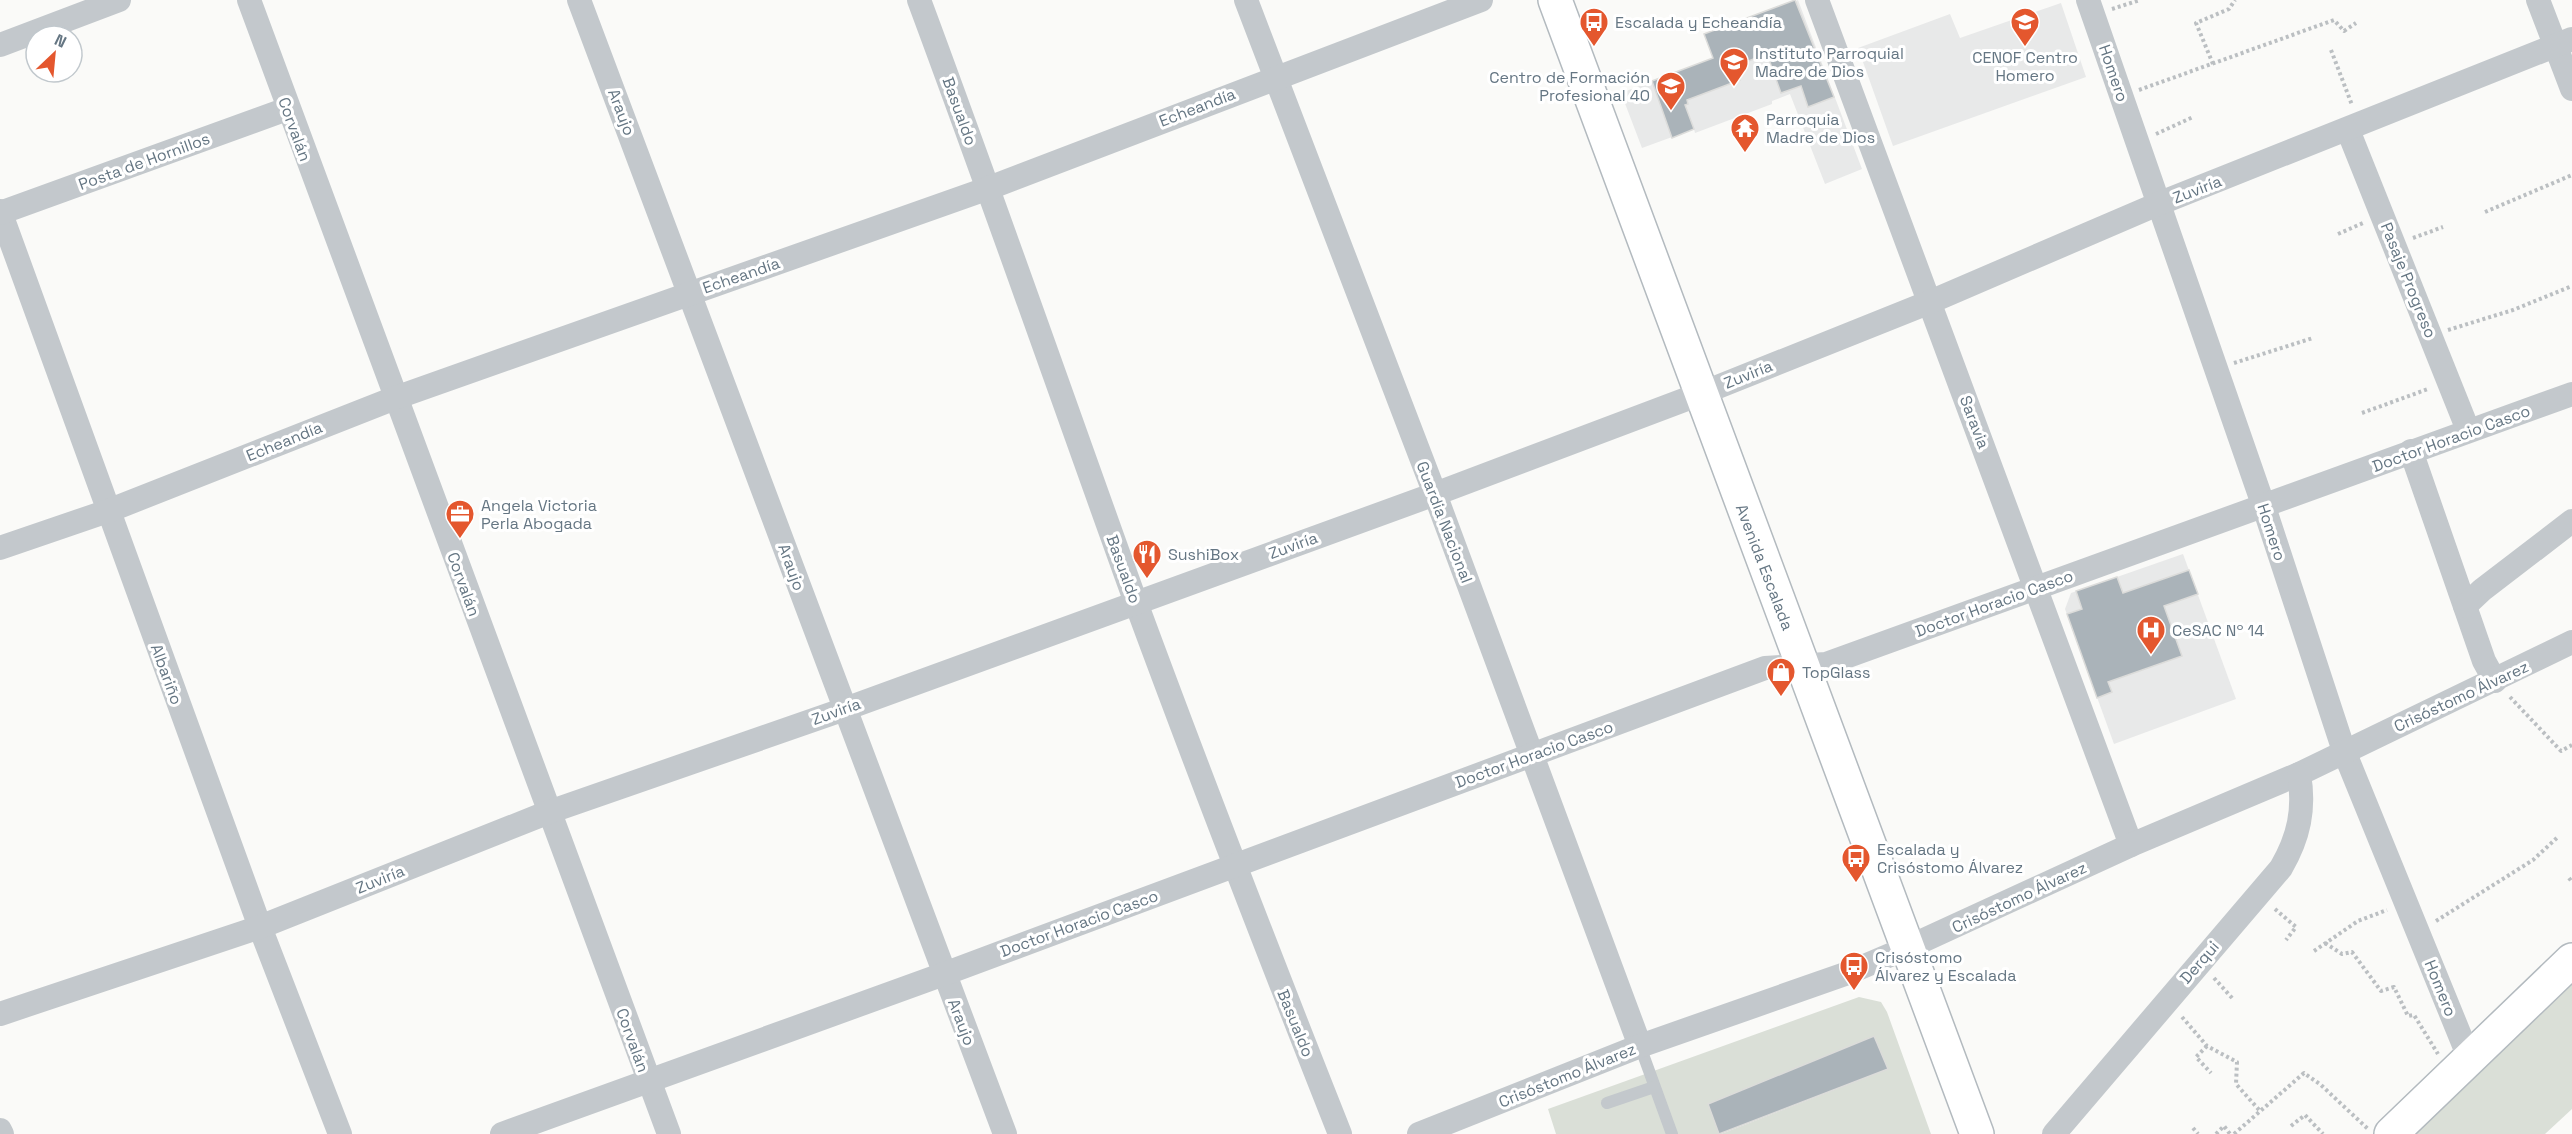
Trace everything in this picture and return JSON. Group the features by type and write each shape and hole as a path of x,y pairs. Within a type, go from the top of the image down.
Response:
{"main road":[{"name":"Avenida Escalada","path":"1555,0 1977,1134"},
{"path":"2391,1134 2572,960"}],"street":[{"path":"0,45 119,0"},
{"name":"Corvalán","path":"249,0 287,109 669,1134"},
{"name":"Araujo","path":"579,0 1005,1134"},
{"name":"Basualdo","path":"919,0 1234,865 1340,1134"},
{"name":"Guardia Nacional","path":"1245,0 1435,494 1640,1046"},
{"name":"Echeandía","path":"0,548 108,511 395,398 989,188 1480,0"},
{"name":"Saravia","path":"1817,0 2131,845"},
{"path":"2538,0 2564,42 2572,89"},
{"name":"Homero","path":"2091,8 2264,507 2344,751 2419,933 2461,1068"},
{"name":"Zuviría","path":"0,1014 260,927 549,812 845,709 1136,601 1435,494 1700,394 1930,302 2158,204 2354,128 2564,42"},
{"name":"Posta de Hornillos","path":"0,212 287,109"},
{"name":"Pasaje Progreso","path":"2354,128 2468,430"},
{"name":"Albariño","path":"0,212 260,927 340,1134"},
{"name":"Doctor Horacio Casco","path":"502,1134 944,974 1765,668 1826,664 2572,394"},
{"path":"2411,451 2484,661 2495,681"},
{"path":"2465,606 2482,590 2572,521"},
{"name":"Crisóstomo Álvarez","path":"1419,1134 1640,1046 1848,973 1909,947 2131,845 2298,774 2572,642"},
{"name":"Derqui","path":"2054,1134 2164,1001 2281,868 2294,846 2301,819 2302,794 2298,774"}],"lane":[{"path":"1640,1046 1672,1134"},
{"path":"1606,1103 1654,1087"}],"path":[{"path":"2091,8 2140,0"},
{"path":"2214,64 2196,23 2229,9 2235,0"},
{"path":"2122,96 2334,20 2344,31 2356,23"},
{"path":"2331,50 2354,128"},
{"path":"2138,143 2193,117"},
{"path":"2485,212 2572,175"},
{"path":"2396,244 2443,228"},
{"path":"2431,336 2572,286"},
{"path":"2216,369 2313,338"},
{"path":"2362,413 2448,381"},
{"path":"2495,681 2561,752 2572,745"},
{"path":"2419,933 2533,860 2559,837"},
{"path":"2258,895 2296,927 2286,940"},
{"path":"2314,951 2358,921 2407,902"},
{"path":"2325,942 2342,954 2352,952 2381,991 2394,987 2408,1016 2414,1015 2461,1068"},
{"path":"2183,1018 2207,1046 2237,1062 2236,1084 2260,1111"},
{"path":"2207,1046 2196,1057 2211,1073"},
{"path":"2216,1134 2224,1126 2232,1134 2304,1073 2321,1085 2373,1134"},
{"path":"2291,1126 2305,1115 2323,1134"},
{"path":"2193,1128 2198,1134"}],"shaded area":[{"name":"Instituto Parroquial Madre de Dios","path":"1798,0 1862,169 1825,184 1790,94 1772,101 1772,104 1695,133 1694,129 1642,148 1621,93 1713,58 1704,34"},
{"path":"2061,3 2086,77 1893,146 1858,48 1950,14 1960,38"},
{"name":"CeSAC Nº 14","path":"2183,554 2236,699 2114,744 2065,609 2071,593"},
{"path":"2572,979 2572,1109 2545,1134 2410,1134"},
{"path":"1859,997 1881,1002 1887,1012 1931,1134 1721,1134 1888,1069 1708,1104 1719,1134 1556,1134 1548,1109"}],"building":[{"path":"1795,0 1834,97 1808,107 1801,86 1781,93 1767,54 1735,66 1740,80 1687,100 1688,104 1685,105 1694,129 1672,138 1652,81 1713,58 1704,34"},
{"path":"2189,570 2198,594 2164,606 2182,656 2108,682 2112,692 2097,698 2067,614 2082,609 2076,591 2117,577 2123,593"},
{"path":"1874,1036 1888,1069 1719,1134 1708,1104"}],"place":[{"name":"Escalada y Echeandía","path":"1594,48"},
{"name":"CENOF Centro Homero","path":"2025,48"},
{"name":"Instituto Parroquial Madre de Dios","path":"1734,88"},
{"name":"Centro de Formación Profesional 40","path":"1671,112"},
{"name":"Parroquia Madre de Dios","path":"1745,154"},
{"name":"Angela Victoria Perla Abogada","path":"460,540"},
{"name":"SushiBox","path":"1147,580"},
{"name":"CeSAC Nº 14","path":"2151,656"},
{"name":"TopGlass","path":"1781,698"},
{"name":"Escalada y Crisóstomo Álvarez","path":"1856,884"},
{"name":"Crisóstomo Álvarez y Escalada","path":"1854,992"}]}
